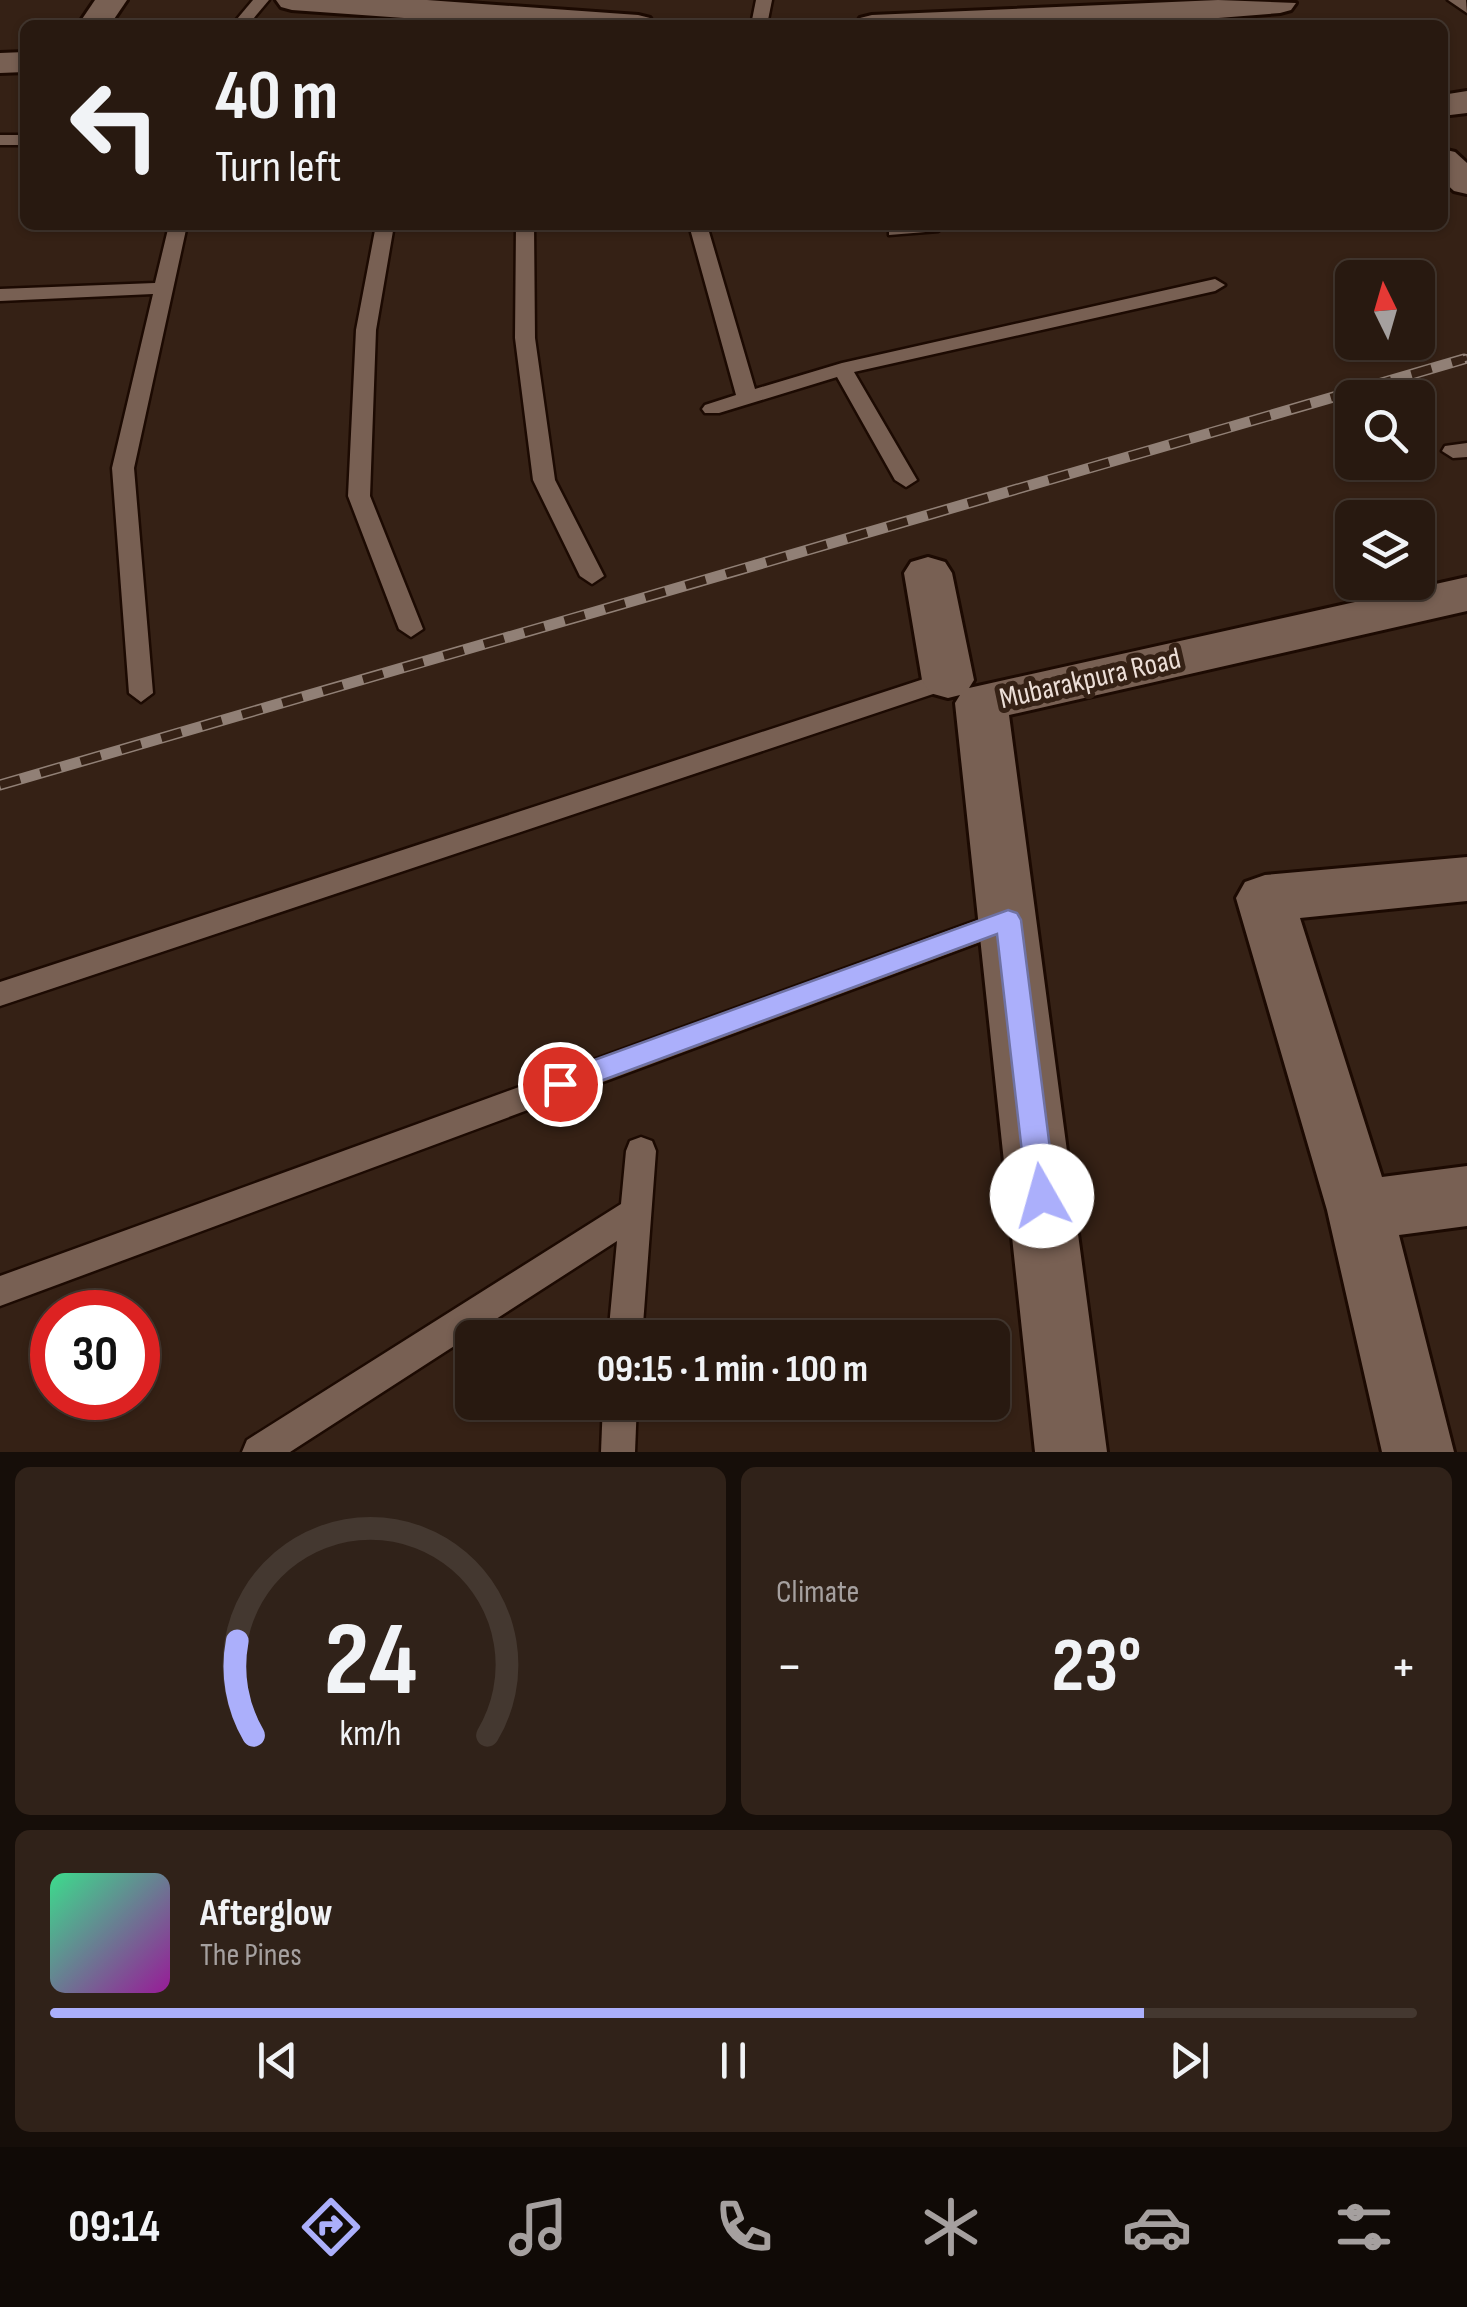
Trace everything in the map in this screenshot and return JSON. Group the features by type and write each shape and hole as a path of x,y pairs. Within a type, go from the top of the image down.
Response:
{"street":[{"path":"292,0 527,8 605,20"},
{"path":"1004,20 1288,9"},
{"path":"928,573 964,692"},
{"name":"Mubarakpura Road","path":"1070,1452 1008,920 964,692 1467,594"},
{"path":"1418,1452 1360,1210 1265,898 1467,879"},
{"path":"1360,1210 1467,1196"}],"lane":[{"path":"244,20 261,0"},
{"path":"1456,0 1467,8"},
{"path":"141,693 122,468 177,230"},
{"path":"384,230 366,330 359,496 410,629"},
{"path":"526,230 525,338 544,480 592,576"},
{"path":"699,230 747,397"},
{"path":"896,231 903,230"},
{"path":"712,409 842,369 1215,285"},
{"path":"0,295 164,288"},
{"path":"842,369 906,480"},
{"path":"0,994 964,692"},
{"path":"0,1290 1008,920"},
{"path":"627,1320 641,1151"},
{"path":"259,1452 636,1212"},
{"path":"618,1452 619,1420"}],"railway":[{"path":"1455,361 1467,358"},
{"path":"0,785 1464,359"}],"route":[{"path":"560,1084 1008,920 1042,1196"}]}
